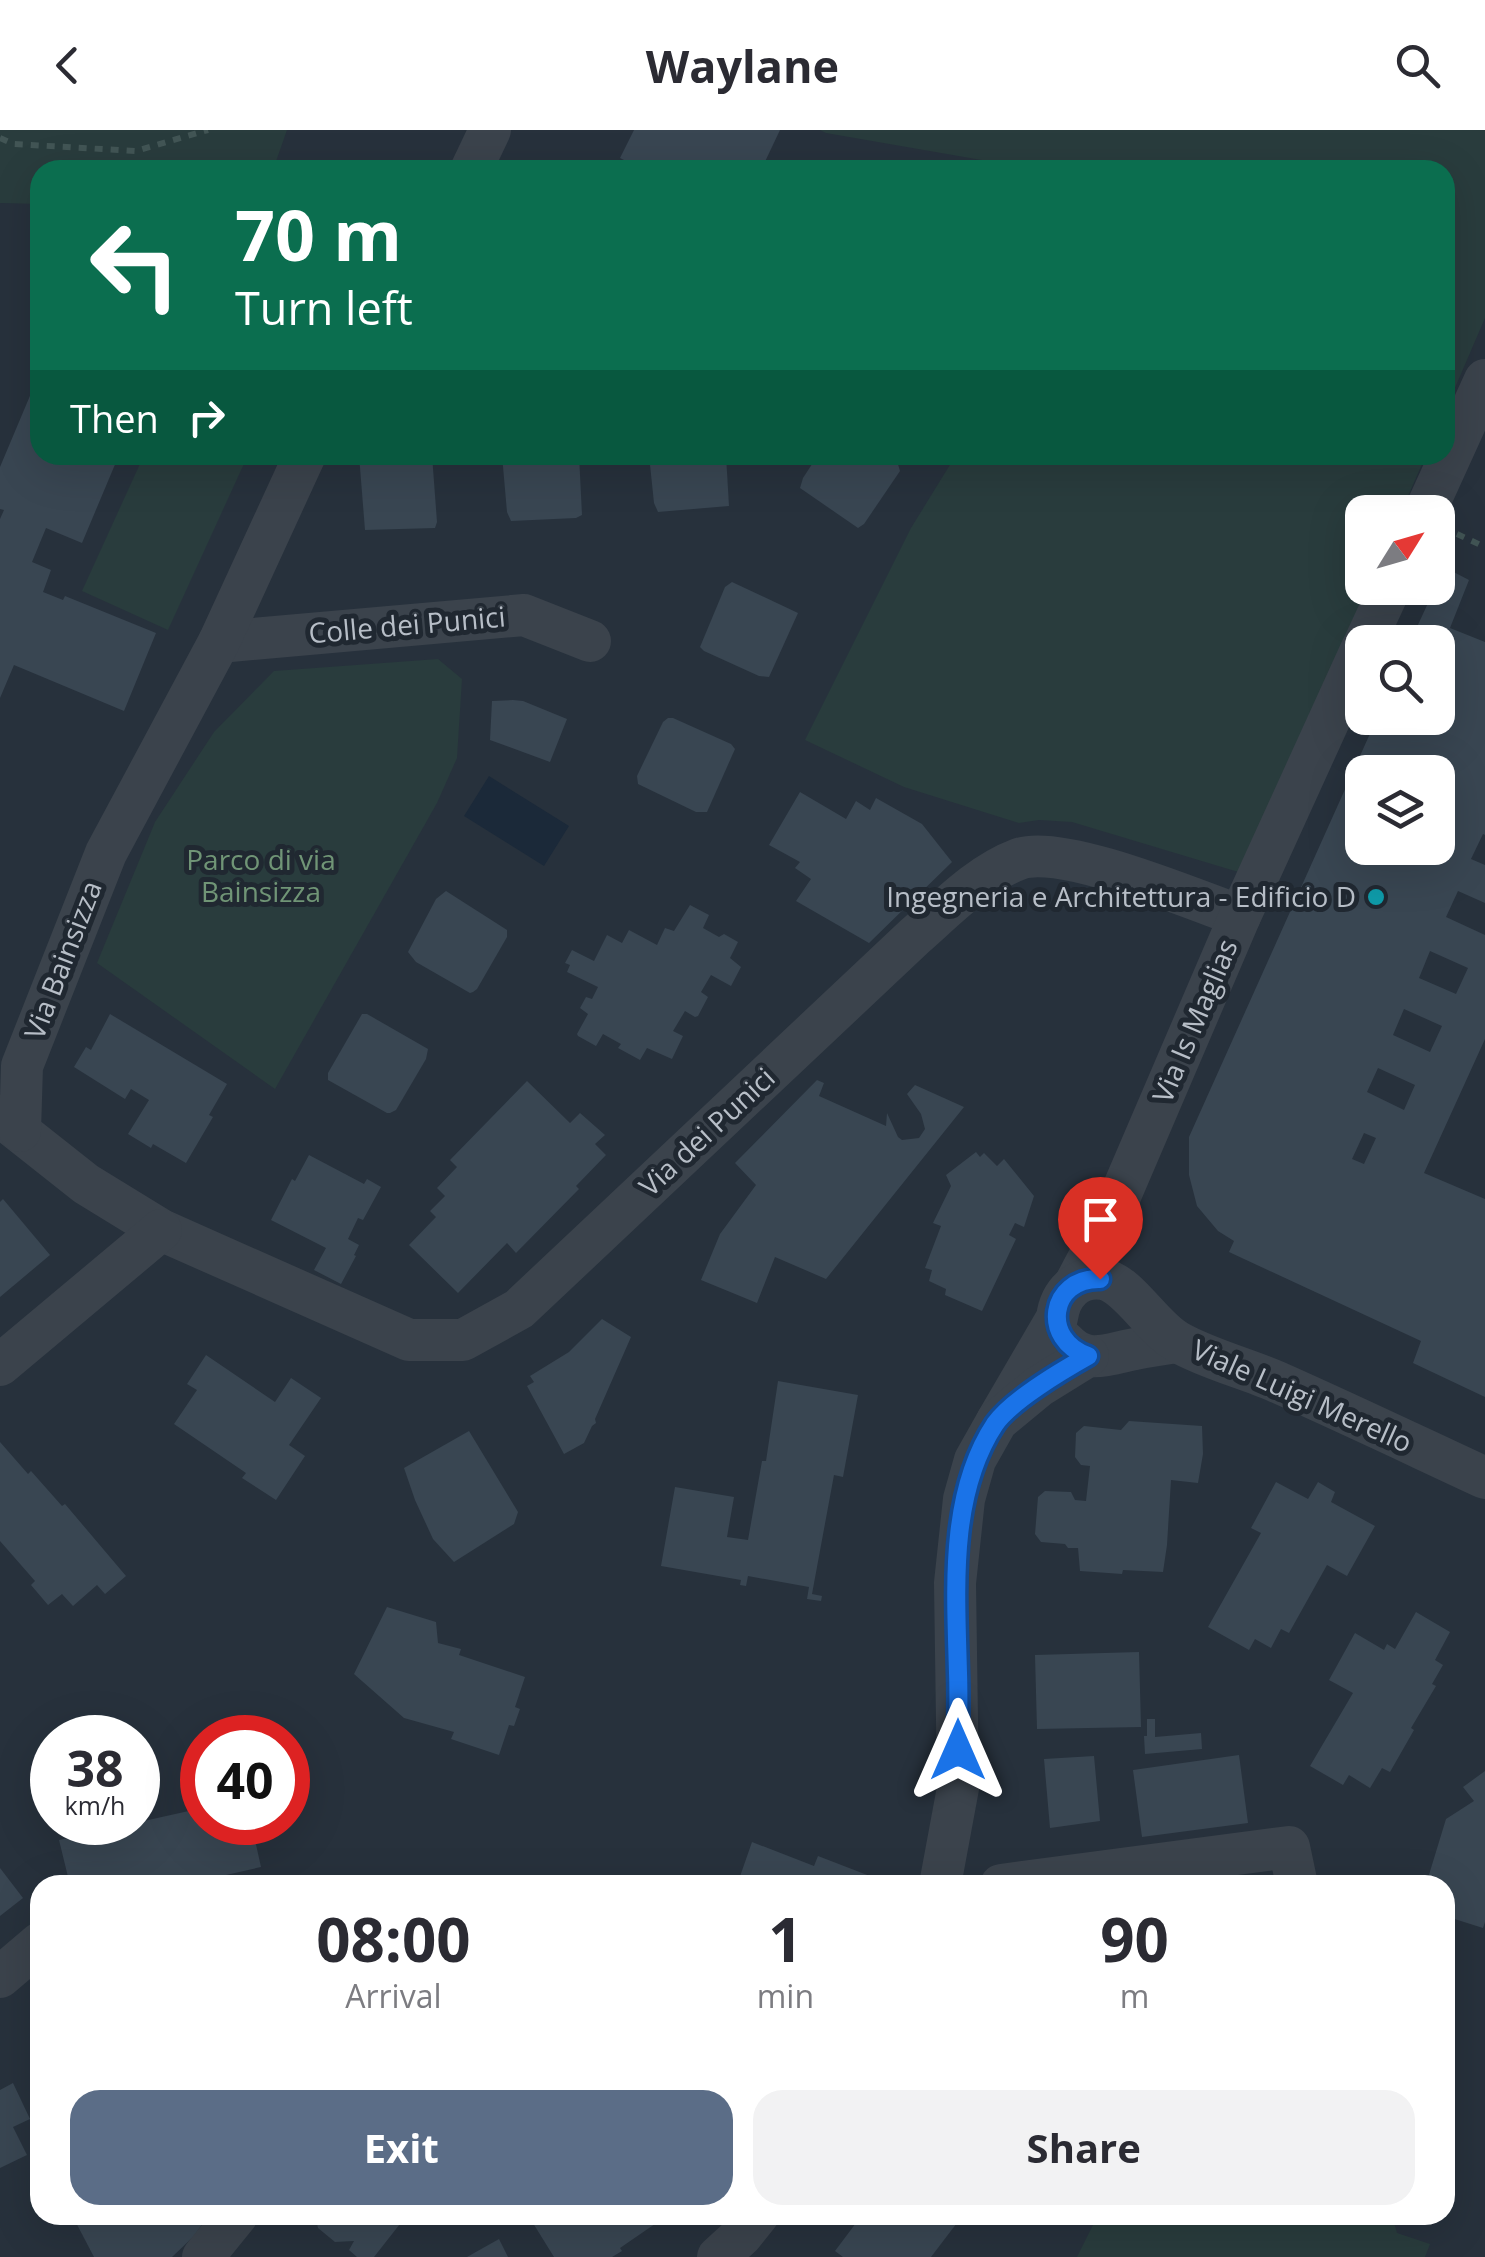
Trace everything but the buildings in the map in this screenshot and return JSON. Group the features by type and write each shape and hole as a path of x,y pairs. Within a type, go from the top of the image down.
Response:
{"street":[{"path":"476,160 490,130"},
{"path":"1455,445 1485,380"},
{"name":"Via Bainsizza","path":"160,1230 86,1184 10,1123 22,1066 99,868 218,642 300,465"},
{"path":"1432,495 1446,465"},
{"name":"Colle dei Punici","path":"218,642 524,615 590,641"},
{"name":"Via Is Maglias","path":"997,1421 1114,1210 1240,916 1345,687"},
{"name":"Via dei Punici","path":"160,1230 410,1340 463,1340 518,1309 929,924 972,886 1022,857 1071,859 1240,916"},
{"path":"942,1875 958,1788 956,1583 964,1499 975,1460 997,1421 1038,1387 1124,1344 1132,1334 1135,1322 1113,1240 1114,1210"},
{"path":"0,1365 160,1230"},
{"path":"1126,1293 1112,1282 1088,1278 1066,1301 1059,1331 1066,1343 1076,1352 1101,1354 1177,1342"},
{"name":"Viale Luigi Merello","path":"1126,1293 1177,1342 1276,1382 1485,1478"},
{"path":"1077,1875 1290,1847 1295,1875"},
{"path":"0,1976 30,1951"},
{"path":"202,2257 229,2225"},
{"path":"718,2257 750,2225"}],"path":[{"path":"0,138 14,144 136,151 208,130"}],"green space":[{"path":"0,130 287,130 276,160 30,160 30,204 0,203"},
{"path":"820,130 1485,130 1485,318 1455,388 1455,160 981,160"},
{"path":"139,465 243,465 168,630 82,591"},
{"path":"950,465 1422,465 1408,495 1345,495 1345,605 1362,605 1353,625 1345,625 1345,643 1245,874 1072,822 1019,823 904,787 805,740 911,528"},
{"name":"Parco di via Bainsizza","path":"438,659 462,679 457,758 437,803 275,1089 97,963 155,822 214,732 274,671"},
{"path":"1093,2225 1395,2225 1397,2233 1430,2244 1425,2257 1077,2257"}],"water":[{"path":"489,776 569,826 544,866 464,816"}],"place":[{"name":"Ingegneria e Architettura - Edificio D","path":"1376,897"}],"route":[{"path":"958,1750 956,1583 964,1499 975,1460 997,1421 1038,1387 1088,1356 1076,1352 1059,1331 1058,1304 1075,1284 1088,1278 1100,1279"}]}
